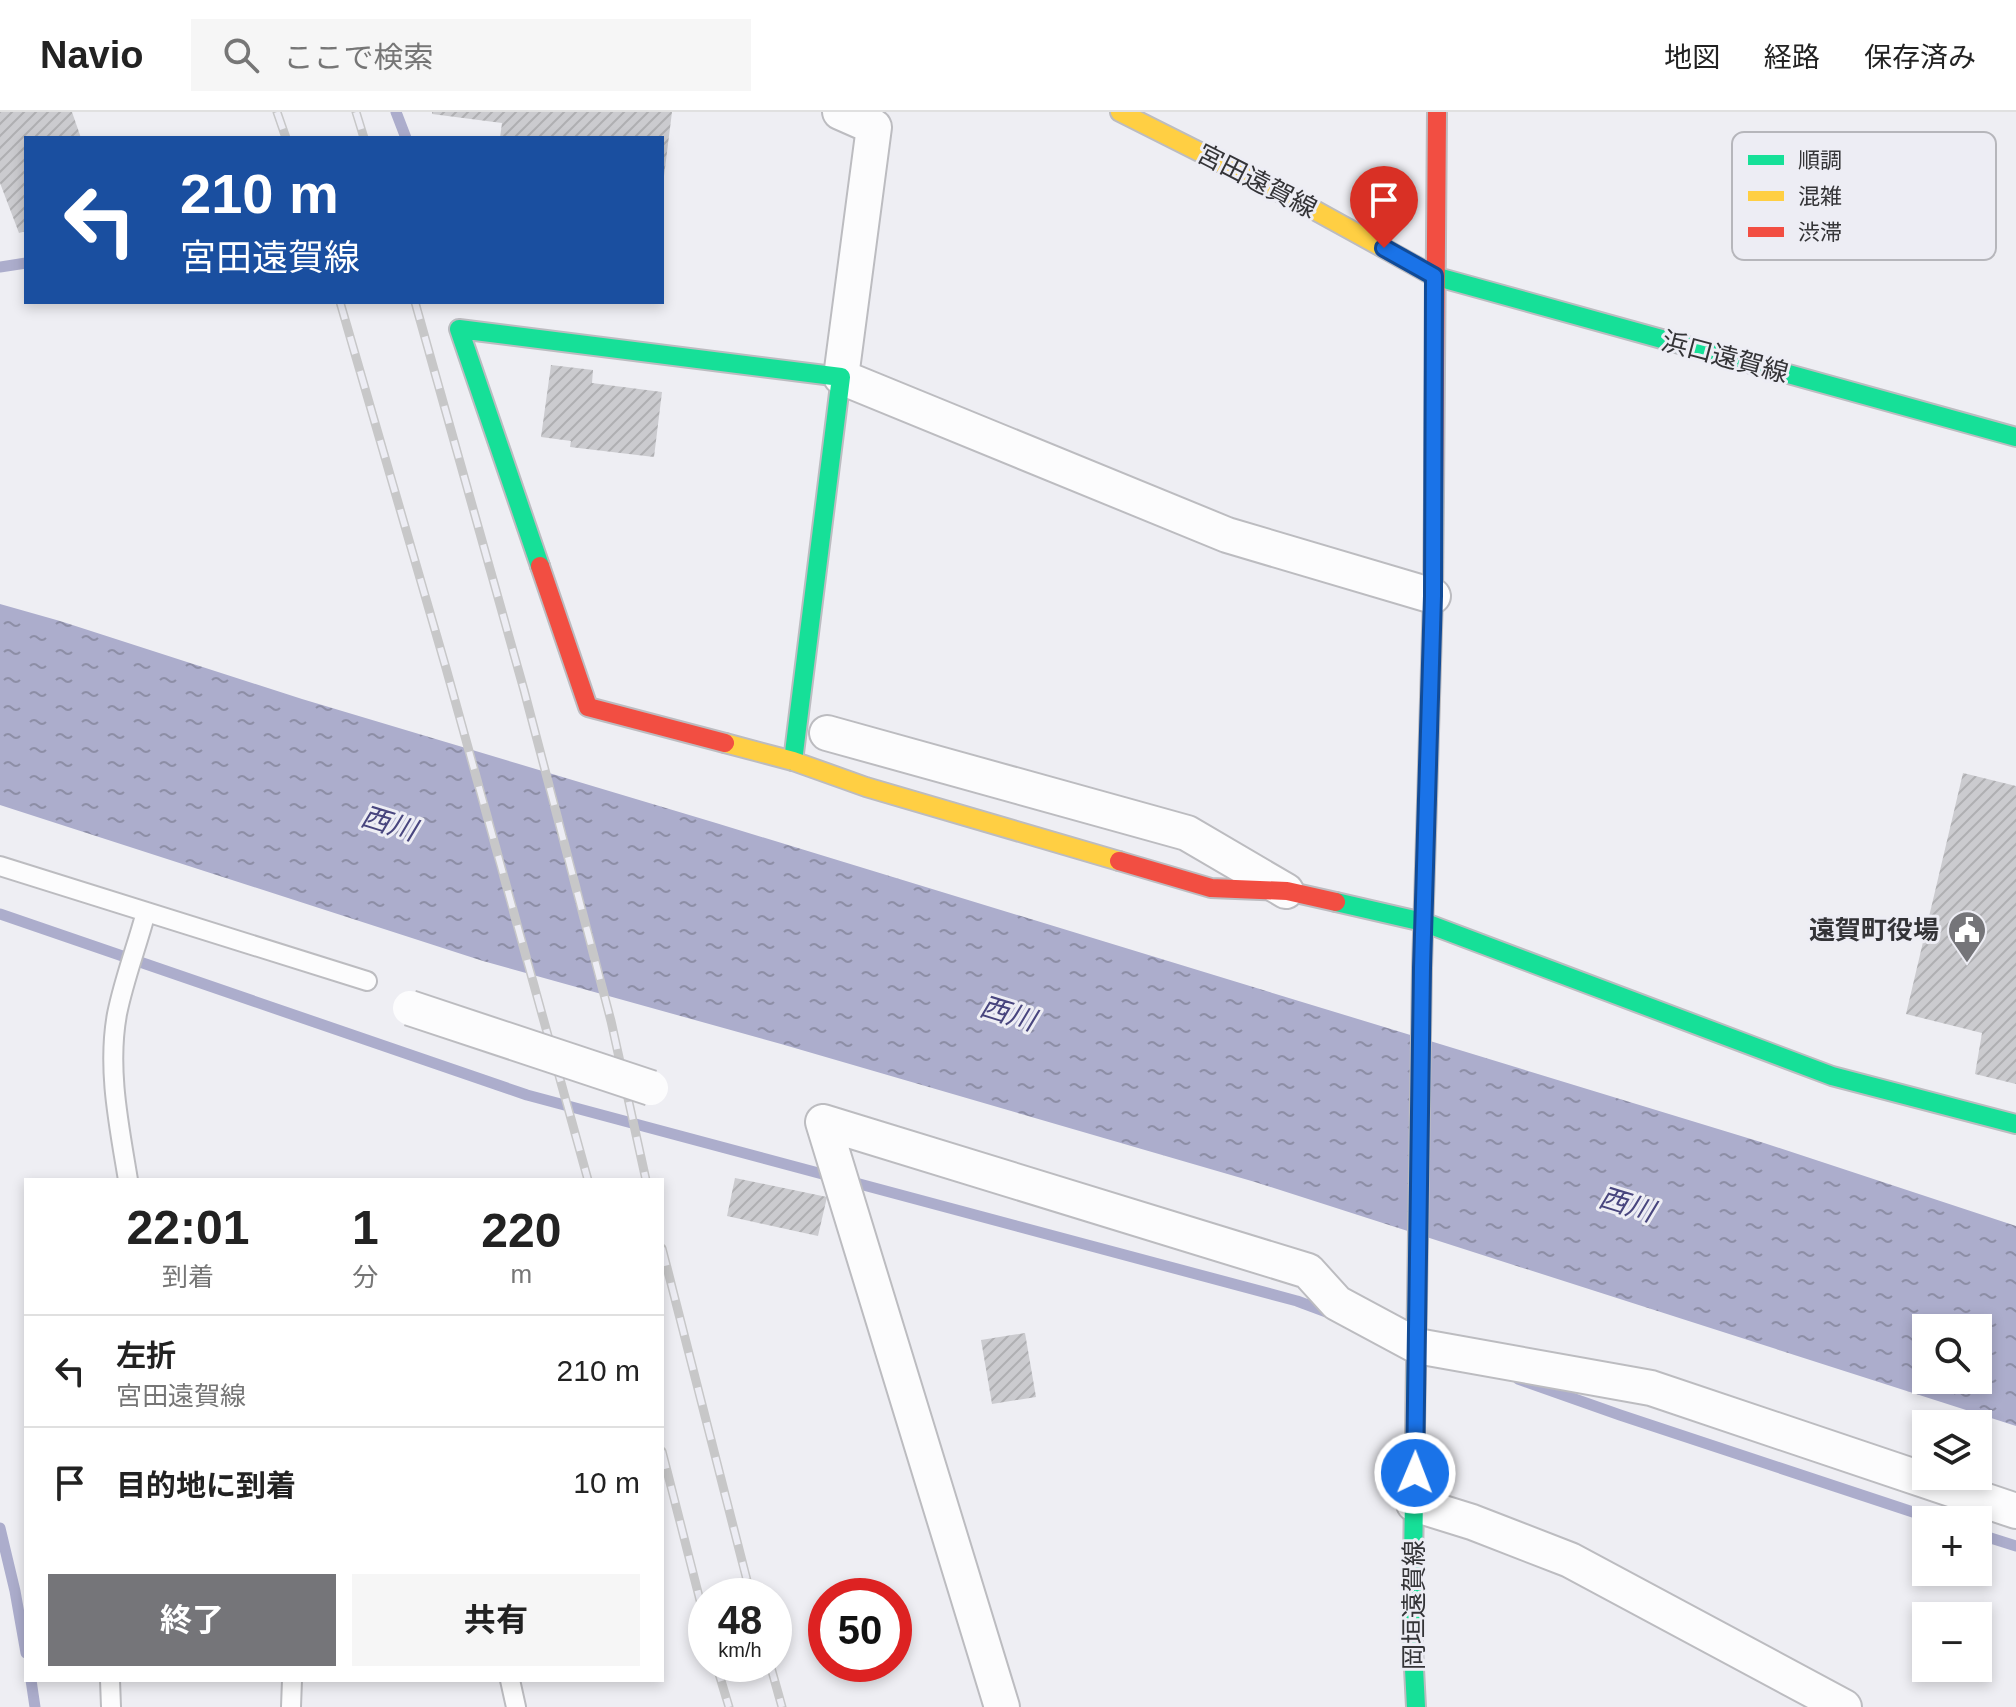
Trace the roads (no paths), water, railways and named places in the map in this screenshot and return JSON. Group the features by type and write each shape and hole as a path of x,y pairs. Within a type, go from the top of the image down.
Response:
{"street":[{"path":"793,761 874,127 840,112"},
{"name":"宮田遠賀線","path":"1120,112 1309,207 1434,276"},
{"name":"岡垣遠賀線","path":"1416,1707 1412,1630 1422,968 1433,596 1437,112"},
{"name":"浜口遠賀線","path":"1434,276 2016,437"},
{"path":"1433,596 1227,535 841,377 459,329 588,707 793,761 866,787 1211,888 1287,891 1423,922 1832,1076 2016,1124"},
{"path":"827,733 1187,833 1287,891"},
{"path":"410,1008 651,1088"},
{"path":"1002,1707 823,1122 1308,1271 1337,1303 1417,1346 1651,1388 2016,1511"},
{"path":"1414,1504 1472,1522 1570,1560 1844,1707"}],"lane":[{"path":"0,866 144,919 367,981"},
{"path":"128,1178 114,1092 113,1051 117,1014 144,919"},
{"path":"110,1682 111,1707"},
{"path":"291,1707 292,1682"},
{"path":"510,1682 516,1707"}],"water":[{"name":"西川","path":"0,604 302,699 1764,1143 2016,1226 2016,1426 1992,1418 1992,1410 1966,1410 1916,1394 1992,1394 1992,1314 1912,1314 1912,1393 1255,1182 483,961 0,805"}],"waterway":[{"path":"396,112 405,136"},
{"path":"0,267 24,263"},
{"path":"0,914 527,1095 1297,1301 1332,1314"},
{"path":"1518,1379 1912,1512"},
{"path":"0,1528 24,1642"},
{"path":"1992,1538 2016,1546"},
{"path":"31,1682 35,1707"}],"railway":[{"path":"277,112 285,136"},
{"path":"356,112 363,136"},
{"path":"341,304 446,668 587,1178"},
{"path":"416,304 524,690 611,1021 646,1178"},
{"path":"664,1256 746,1578"},
{"path":"664,1459 694,1578"},
{"path":"721,1682 729,1707"},
{"path":"775,1682 782,1707"}],"place":[{"name":"遠賀町役場","path":"1967,964"}]}
